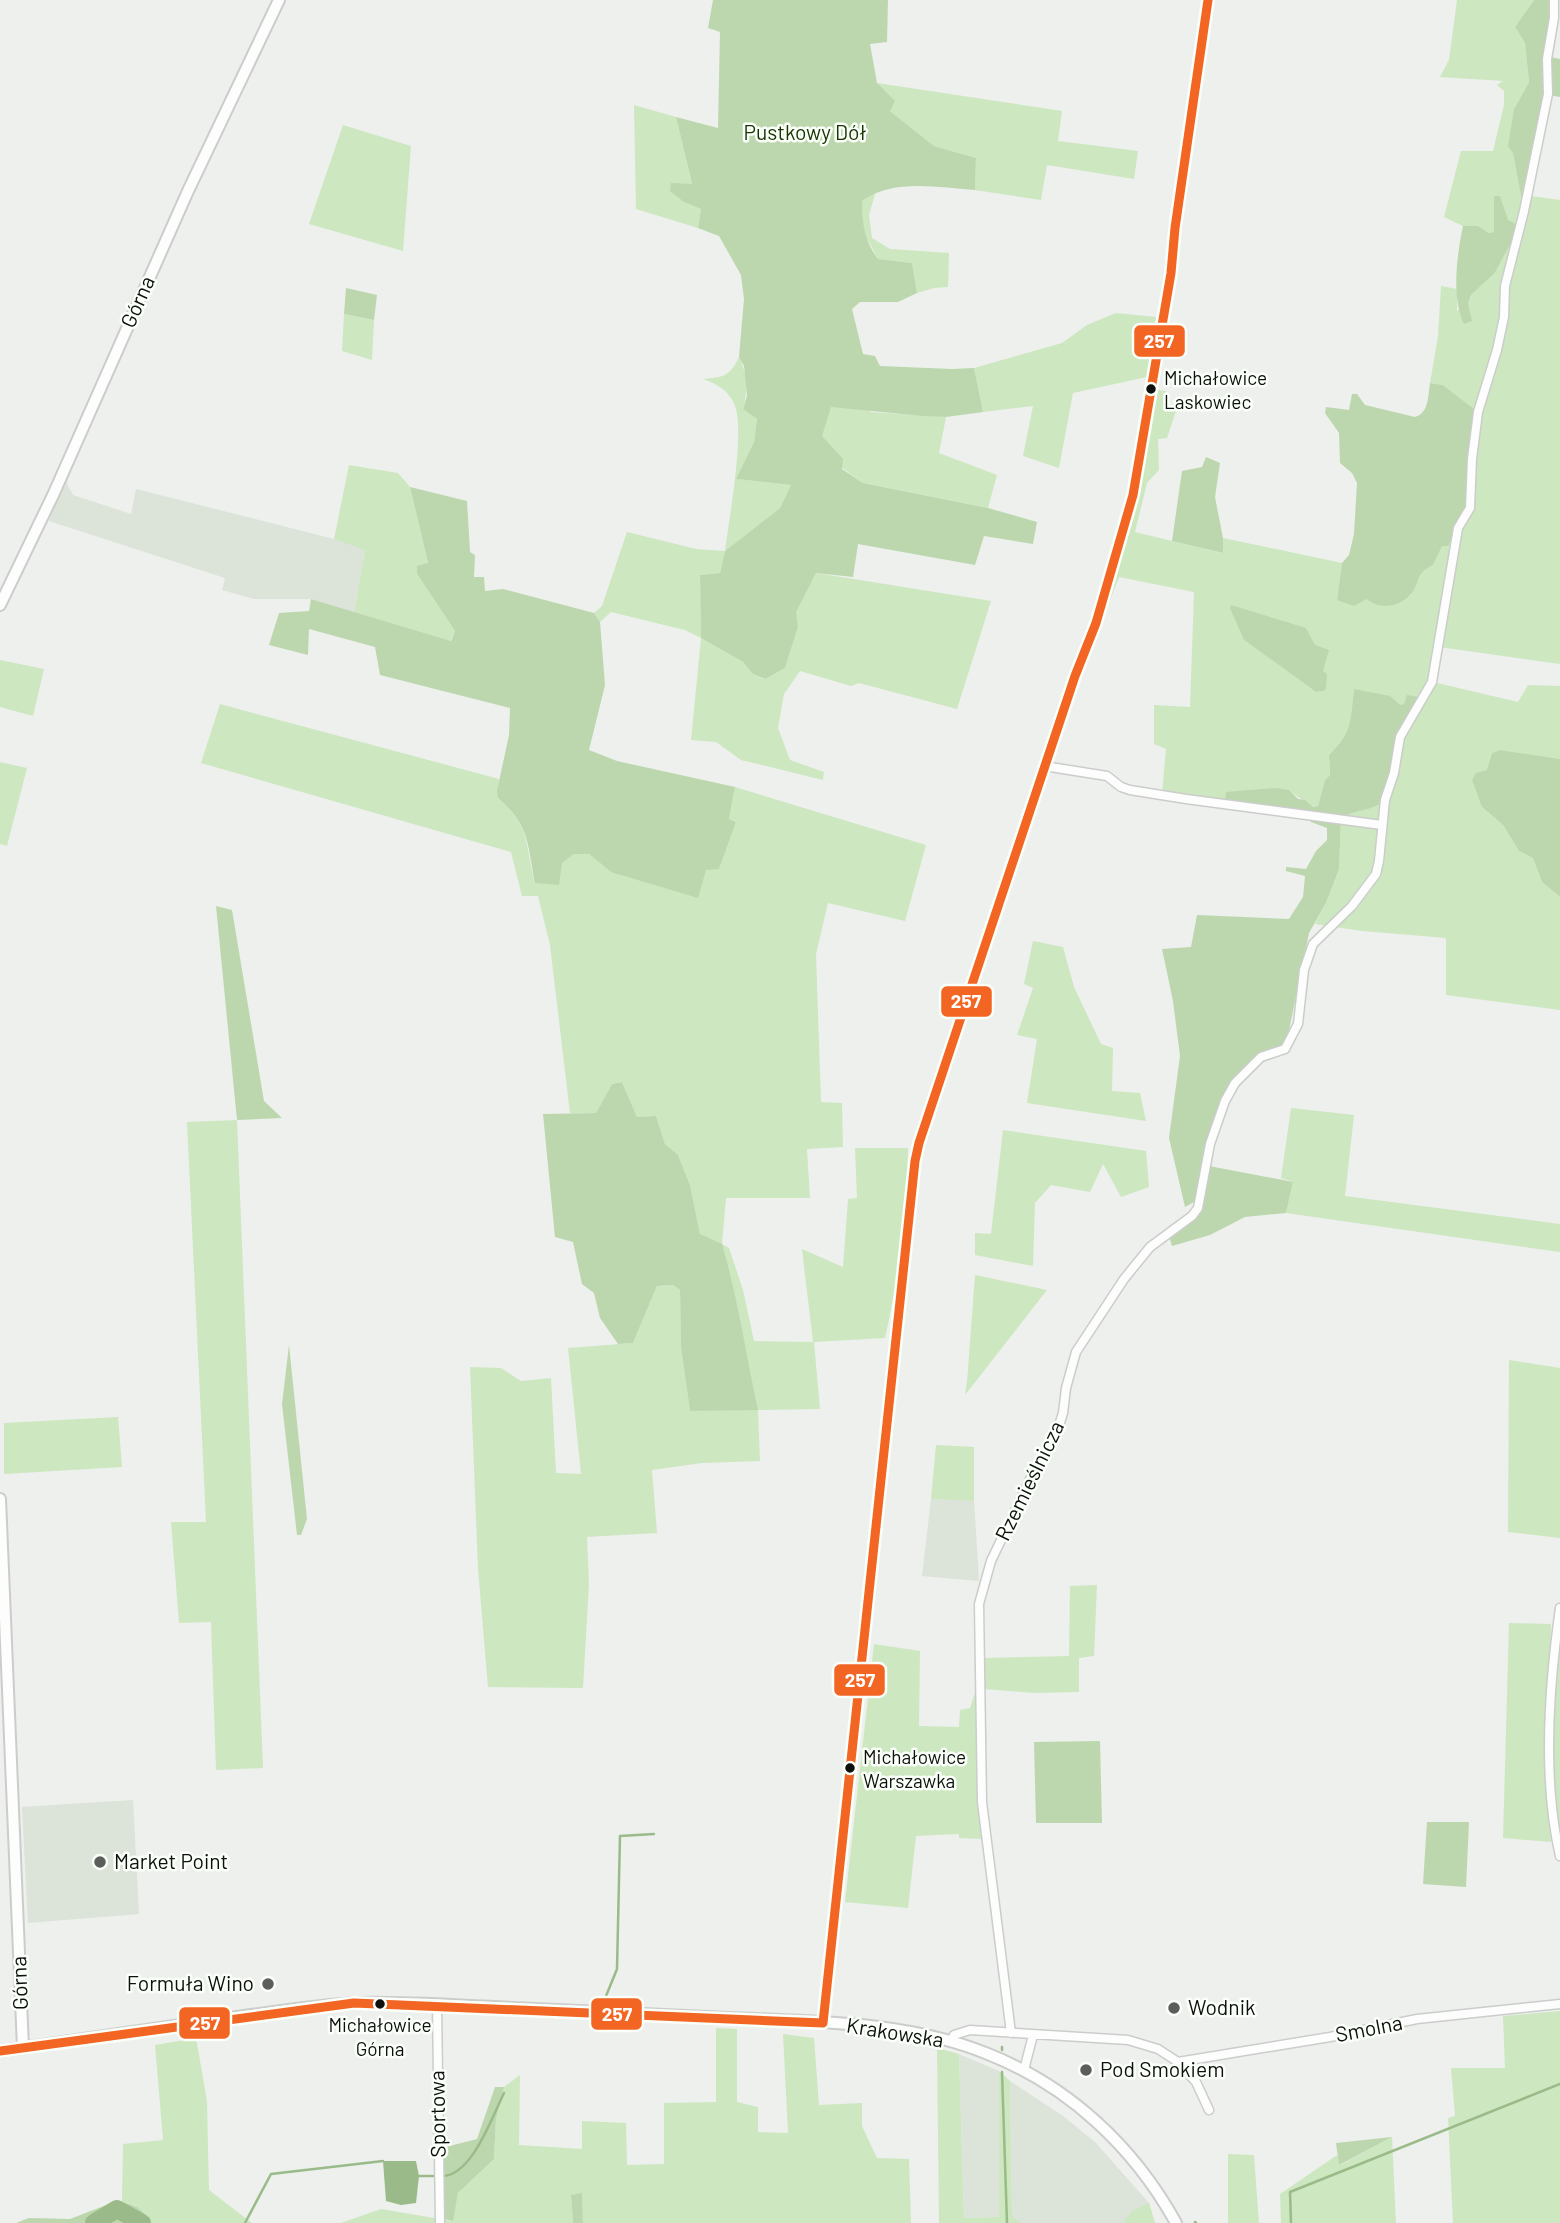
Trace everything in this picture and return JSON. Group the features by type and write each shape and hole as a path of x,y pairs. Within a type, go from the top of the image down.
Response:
{"main road":[{"name":"Górna","path":"0,606 54,493 188,191 279,0"},
{"name":"Górna","path":"0,1499 23,2048"},
{"name":"Krakowska","path":"0,2051 344,2004 437,2005 823,2023 894,2029 952,2041 988,2053 1024,2070 1082,2109 1120,2145 1154,2187 1176,2223"}],"street":[{"path":"823,2023 915,1161 1074,676 1096,623 1133,495 1171,273 1208,0"},
{"path":"1044,766 1107,776 1121,787 1164,796 1382,825 1400,737 1432,682 1458,528 1470,508 1478,412 1497,350 1504,317 1505,286 1524,211 1548,94 1546,59 1553,18 1553,0"},
{"name":"Rzemieślnicza","path":"1011,2033 982,1802 980,1762 979,1604 990,1561 1037,1465 1055,1438 1076,1352 1124,1279 1150,1247 1192,1216 1198,1208 1210,1144 1226,1101 1236,1083 1261,1057 1284,1049 1298,1024 1303,999 1304,970 1313,944 1352,906 1376,874 1380,861 1382,825"},
{"path":"1560,1608 1553,1658 1550,1769 1554,1830 1560,1856"},
{"name":"Smolna","path":"1178,2062 1330,2037 1417,2019 1560,2004"},
{"name":"Sportowa","path":"437,2005 440,2223"},
{"path":"952,2041 954,2035 970,2031 1128,2040 1158,2049 1178,2062 1196,2082 1209,2110"},
{"path":"1024,2070 1033,2035"}],"shaded area":[{"path":"1457,0 1534,0 1515,27 1525,43 1529,82 1514,109 1513,153 1524,209 1531,196 1560,200 1560,664 1439,647 1433,682 1518,702 1528,685 1560,686 1560,759 1499,750 1492,753 1482,807 1503,825 1519,851 1533,858 1542,882 1560,897 1560,1010 1446,995 1446,938 1315,924 1339,869 1341,818 1348,813 1379,805 1404,704 1400,705 1354,689 1349,725 1337,747 1329,755 1330,775 1325,780 1318,806 1313,807 1289,790 1225,801 1162,793 1166,749 1154,744 1154,705 1190,707 1194,592 1119,577 1095,638 1138,484 1157,390 1166,391 1164,410 1176,411 1167,438 1158,439 1159,470 1147,483 1135,532 1222,553 1223,538 1342,563 1337,600 1410,596 1422,570 1433,565 1442,545 1478,412 1443,385 1430,383 1438,336 1441,286 1457,289 1457,311 1468,304 1471,295 1494,274 1508,221 1494,196 1494,232 1489,233 1478,226 1463,226 1444,217 1461,151 1493,151 1504,105 1504,91 1497,85 1503,81 1440,77 1449,60","holes":["1306,628 1321,666 1323,691 1316,692 1244,640"]},
{"path":"877,83 1062,111 1058,141 1138,151 1134,179 1047,165 1041,200 975,190 976,158 934,146 890,111"},
{"path":"634,105 676,117 692,185 684,202 701,209 698,228 636,209"},
{"path":"343,125 411,146 403,251 309,224"},
{"path":"876,191 869,215 872,238 890,249 949,253 948,287 917,293 912,263 878,259 862,229 862,201"},
{"path":"1116,313 1156,317 1147,377 1073,393 1059,468 1023,456 1033,406 983,412 974,368 1062,343 1087,325"},
{"path":"344,314 374,320 372,360 342,351"},
{"path":"766,328 871,412 946,417 939,453 997,475 988,508 863,483 819,451"},
{"path":"739,357 746,382 743,409 757,419 754,442 736,479 791,485 780,508 725,551 733,498 738,419 735,406 726,392 703,379 725,375"},
{"path":"349,465 398,473 410,487 428,564 417,574 455,631 450,641 354,612 365,550 334,539"},
{"path":"68,472 67,484 73,495 131,514 136,489 365,549 354,612 311,599 254,599 222,590 225,578 49,521"},
{"path":"627,532 696,549 725,551 720,573 700,575 701,638 685,630 611,612 600,622 594,613 602,606"},
{"path":"816,573 991,601 957,709 859,683 851,686 800,671 784,694 778,728 790,760 824,772 823,780 741,760 716,742 691,740 701,638 743,662 753,674 764,679 785,668 798,627 795,612"},
{"path":"0,660 44,669 33,716 0,707"},
{"path":"220,704 499,779 498,798 517,818 522,828 535,883 574,854 589,854 611,872 719,868 736,822 729,819 735,787 926,845 905,921 828,903 816,954 821,1102 842,1103 843,1147 807,1149 810,1198 726,1198 722,1244 729,1248 743,1290 754,1341 813,1342 802,1249 843,1267 848,1199 857,1198 855,1148 908,1148 901,1244 885,1338 814,1342 820,1409 758,1410 760,1461 702,1463 652,1470 657,1533 587,1537 589,1584 583,1688 488,1687 478,1569 470,1367 501,1368 521,1381 551,1378 556,1473 581,1474 568,1348 633,1343 657,1286 673,1285 680,1290 681,1348 690,1411 757,1409 743,1344 700,1234 690,1185 678,1155 665,1144 656,1116 637,1117 622,1082 612,1084 596,1113 570,1113 550,945 538,896 522,896 511,852 201,763"},
{"path":"0,762 27,768 7,846 0,844"},
{"path":"1033,941 1063,947 1074,987 1101,1044 1113,1048 1112,1091 1140,1093 1146,1121 1027,1103 1037,1039 1017,1035 1033,988 1024,984"},
{"path":"1291,1108 1354,1115 1345,1196 1560,1224 1560,1252 1286,1213 1293,1182 1281,1178"},
{"path":"237,1120 263,1768 216,1770 211,1622 179,1623 171,1522 206,1522 187,1122"},
{"path":"1003,1130 1146,1151 1149,1187 1121,1197 1103,1164 1090,1192 1051,1185 1035,1203 1033,1266 975,1255 975,1233 991,1234"},
{"path":"975,1275 1047,1290 965,1395 967,1382"},
{"path":"1509,1360 1560,1368 1560,1538 1508,1532"},
{"path":"118,1417 122,1467 4,1474 4,1423"},
{"path":"936,1445 974,1447 974,1501 931,1499"},
{"path":"931,1499 974,1501 979,1581 922,1576"},
{"path":"1097,1585 1094,1656 1079,1658 1079,1692 1034,1693 985,1689 985,1658 1069,1656 1070,1586"},
{"path":"1509,1623 1551,1624 1547,1774 1551,1842 1503,1838"},
{"path":"1560,1637 1560,1844 1553,1740"},
{"path":"874,1644 920,1651 919,1726 959,1727 960,1710 970,1708 976,1690 976,1767 981,1839 959,1838 959,1834 916,1836 908,1908 845,1902"},
{"path":"133,1800 139,1914 28,1923 22,1807"},
{"path":"1560,2011 1560,2223 1453,2223 1448,2118 1455,2116 1451,2068 1505,2068 1503,2016"},
{"path":"716,2028 737,2029 737,2102 758,2107 758,2132 788,2133 783,2034 814,2038 819,2105 862,2103 862,2126 877,2158 909,2159 911,2223 583,2223 582,2194 571,2195 573,2223 341,2223 381,2209 452,2221 458,2193 494,2159 496,2119 504,2087 520,2075 519,2145 582,2149 582,2121 626,2123 627,2165 664,2164 664,2103 716,2102"},
{"path":"196,2038 207,2101 209,2190 252,2223 150,2223 135,2205 122,2202 123,2144 163,2140 155,2045"},
{"path":"937,2048 959,2054 964,2218 999,2217 999,2071 1010,2081 1012,2216 1021,2223 939,2223"},
{"path":"959,2054 999,2071 999,2217 964,2218"},
{"path":"1010,2081 1063,2116 1095,2142 1149,2203 1155,2223 1012,2223"},
{"path":"1392,2137 1396,2223 1281,2223 1280,2194 1337,2155 1340,2165"},
{"path":"1228,2154 1254,2155 1259,2223 1228,2223"},
{"path":"383,2161 416,2161 419,2176 416,2203 401,2205 386,2201"},
{"path":"1149,2203 1155,2223 1123,2223 1132,2211"}],"green space":[{"name":"Pustkowy Dół","path":"713,0 888,0 887,42 870,44 877,83 895,101 890,111 934,146 976,158 975,190 902,187 888,189 862,201 865,231 873,252 878,259 912,263 917,293 898,302 860,302 852,309 863,354 875,356 880,366 974,368 983,412 946,417 831,407 822,436 843,459 842,469 863,483 988,508 1037,522 1033,544 984,536 975,565 858,544 853,577 816,573 796,612 798,627 785,668 765,679 753,674 743,662 701,638 700,575 720,573 725,551 780,508 791,485 736,479 754,442 757,419 743,409 747,396 744,366 739,357 744,299 741,275 719,236 698,228 701,209 684,202 670,191 671,183 692,184 676,117 718,128 720,32 708,28"},
{"path":"1534,0 1559,0 1550,57 1560,59 1560,97 1548,95 1531,196 1524,211 1513,153 1508,146 1514,109 1529,82 1525,43 1515,27"},
{"path":"1494,196 1500,196 1508,220 1520,226 1494,274 1471,295 1468,304 1472,321 1464,324 1456,289 1463,226 1478,226 1489,233 1494,232"},
{"path":"346,288 377,295 374,320 344,314"},
{"path":"1430,383 1443,385 1478,412 1470,508 1448,546 1442,546 1433,565 1422,572 1413,592 1405,600 1383,606 1367,599 1354,606 1337,600 1342,563 1349,555 1354,534 1357,483 1352,473 1340,463 1339,433 1325,413 1326,407 1349,410 1352,394 1357,394 1365,405 1415,417 1425,408"},
{"path":"1206,457 1220,463 1215,497 1223,538 1223,553 1172,541 1182,471 1202,467"},
{"path":"410,487 467,501 470,552 475,555 474,577 484,577 485,591 503,589 594,613 600,622 605,685 589,750 617,761 735,787 729,819 736,822 719,869 706,870 698,898 611,872 589,854 574,854 562,863 559,885 535,883 526,836 516,817 498,798 497,791 509,735 510,708 380,675 375,647 309,629 308,655 269,645 279,613 309,611 311,599 451,641 455,631 417,574 417,566 428,563"},
{"path":"1231,605 1306,628 1315,645 1329,650 1323,671 1327,674 1324,691 1316,692 1244,640"},
{"path":"1354,689 1390,696 1400,705 1404,704 1407,695 1418,697 1414,713 1400,737 1385,801 1341,818 1339,869 1326,903 1309,933 1286,1045 1260,1053 1231,1081 1203,1158 1194,1202 1185,1207 1169,1138 1180,1056 1173,1001 1162,949 1191,947 1197,915 1289,919 1303,897 1305,876 1286,871 1286,867 1306,869 1316,851 1327,840 1327,828 1311,822 1308,814 1225,801 1226,792 1276,788 1289,790 1298,799 1305,800 1313,807 1318,806 1325,780 1330,775 1329,755 1337,747 1349,725"},
{"path":"1500,750 1560,759 1560,897 1542,882 1533,858 1519,851 1503,825 1482,807 1472,780 1476,773 1487,770 1492,753"},
{"path":"216,906 232,910 264,1101 282,1118 237,1120"},
{"path":"622,1082 637,1117 656,1116 665,1144 678,1155 690,1185 700,1234 722,1244 758,1410 690,1411 681,1348 680,1290 673,1285 657,1286 633,1343 618,1344 600,1318 594,1293 582,1284 573,1242 555,1237 543,1114 596,1113 612,1084"},
{"path":"1209,1166 1293,1182 1286,1213 1245,1217 1210,1235 1172,1246 1169,1236 1201,1211"},
{"path":"289,1345 307,1519 301,1535 297,1535 282,1404"},
{"path":"1100,1741 1102,1823 1036,1823 1034,1742"},
{"path":"1427,1822 1469,1822 1466,1887 1423,1884"},
{"path":"495,2087 504,2087 496,2119 494,2159 458,2193 453,2221 444,2219 442,2148 477,2139"},
{"path":"1392,2137 1339,2165 1336,2143"},
{"path":"582,2193 583,2223 573,2223 571,2195"},
{"path":"114,2202 136,2206 150,2223 16,2223 29,2218 70,2219"}],"waterway":[{"path":"604,2001 617,1969 620,1836 654,1834"},
{"path":"1002,2072 1007,2223"},
{"path":"1291,2223 1290,2192 1560,2084"},
{"path":"442,2176 453,2173 472,2156 504,2093"},
{"path":"245,2223 271,2174 383,2161"},
{"path":"419,2176 436,2176"},
{"path":"94,2223 117,2209 142,2223"}],"transit line":[{"name":"257","path":"823,2023 915,1161 1075,676 1096,623 1133,495 1171,273 1208,0"},
{"name":"257","path":"0,2051 354,2003 823,2023"}],"place":[{"name":"Michałowice Laskowiec","path":"1151,389"},
{"name":"Michałowice Warszawka","path":"850,1768"},
{"name":"Market Point","path":"100,1862"},
{"name":"Formuła Wino","path":"268,1984"},
{"name":"Michałowice Górna","path":"380,2004"},
{"name":"Wodnik","path":"1174,2008"},
{"name":"Pod Smokiem","path":"1086,2070"}]}
